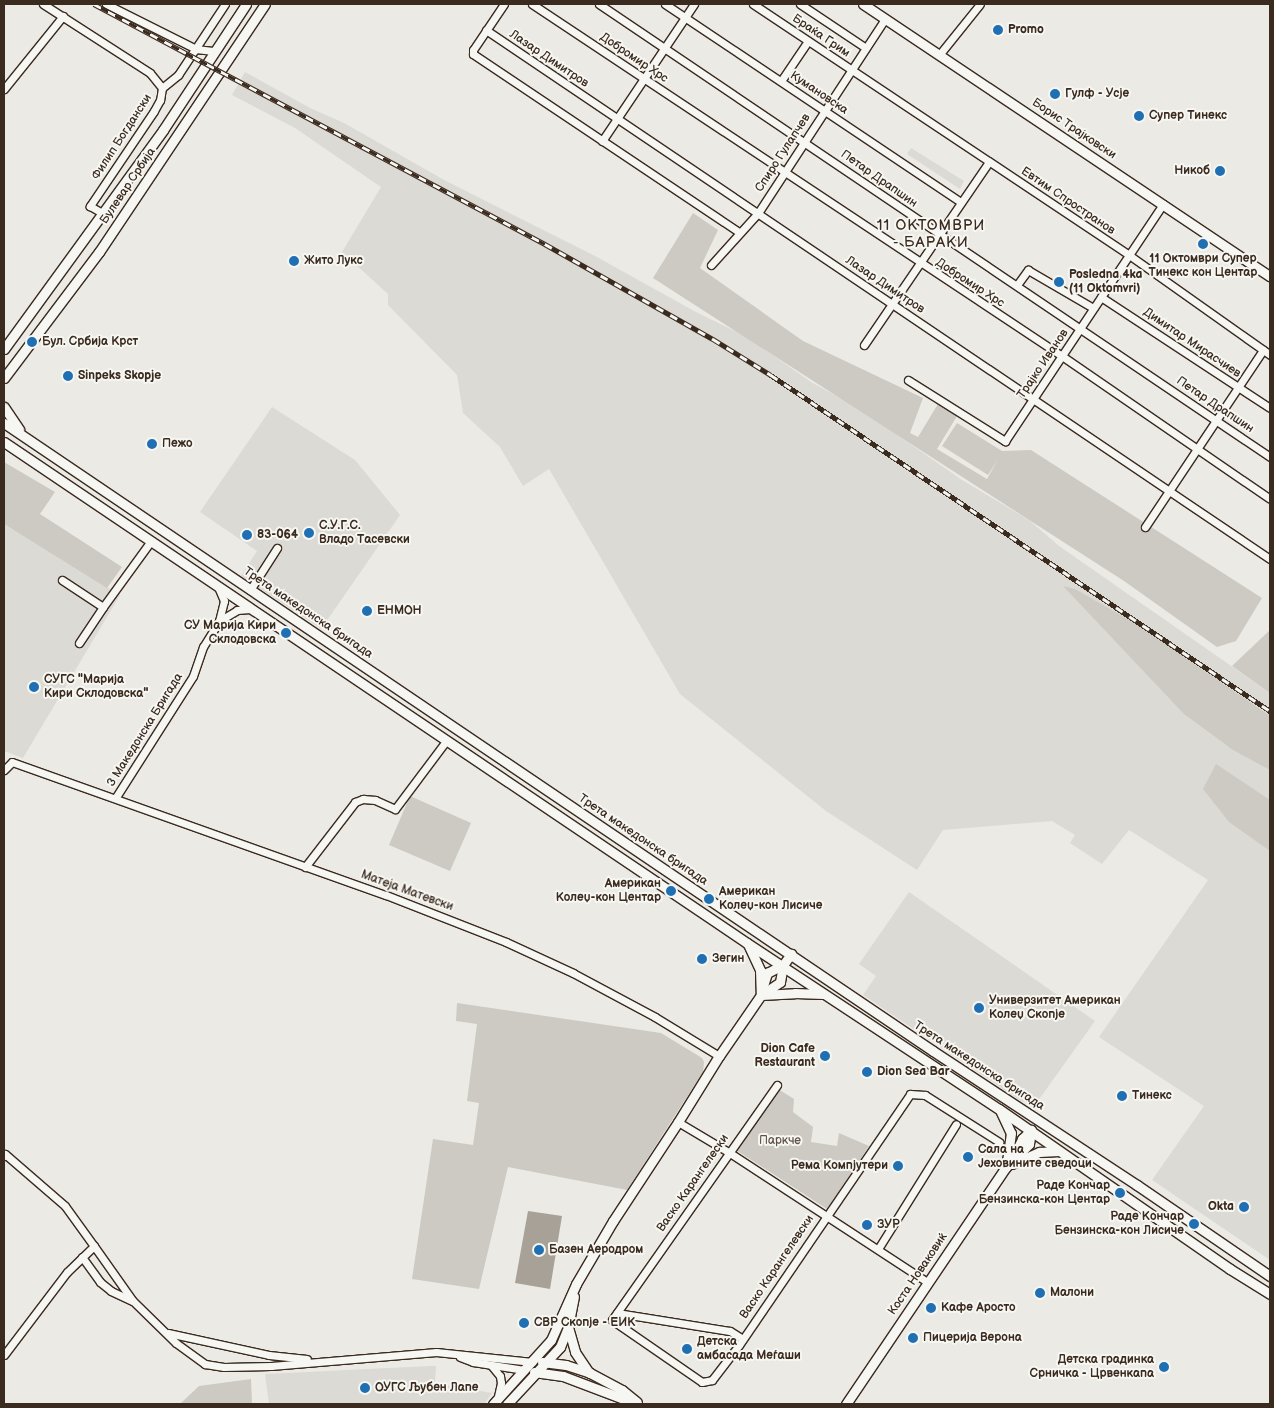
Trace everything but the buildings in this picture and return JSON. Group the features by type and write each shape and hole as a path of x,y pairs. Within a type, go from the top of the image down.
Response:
{"street":[{"name":"Филип Богдански","path":"43,4 150,73 162,88 160,100 154,111 90,206 104,214"},
{"path":"106,4 196,49 213,51"},
{"path":"162,88 178,75 225,4"},
{"name":"Булевар Србија","path":"4,349 104,214 163,130 213,51 246,4"},
{"name":"Булевар Србија","path":"4,378 98,252 265,4"},
{"path":"504,4 473,50 473,54 740,233"},
{"name":"Добромир Хрс","path":"532,4 1062,356 1270,499"},
{"name":"Петар Драпшин","path":"599,4 1216,418 1270,457"},
{"name":"Кумановска","path":"665,4 961,202"},
{"path":"602,141 694,4"},
{"name":"Браќа Грим","path":"753,4 851,70"},
{"path":"800,4 866,48"},
{"name":"Борис Трајковски","path":"863,4 1270,276"},
{"path":"939,55 980,4"},
{"path":"4,89 63,16"},
{"name":"Спиро Гулапчев","path":"712,266 758,213 885,19"},
{"name":"Лазар Димитров","path":"486,30 894,304 1169,492 1190,503 1270,559"},
{"path":"781,81 808,41"},
{"name":"Евтим Спространов","path":"851,70 1129,255 1270,355"},
{"path":"864,346 989,162"},
{"name":"Трајко Иванов","path":"908,380 1005,441 1163,204"},
{"path":"1017,285 1028,270 1093,308"},
{"name":"Димитар Мирасчиев","path":"1101,297 1270,408"},
{"path":"1145,527 1263,350"},
{"path":"4,385 10,370"},
{"path":"4,407 9,418 29,440"},
{"name":"Трета македонска бригада","path":"4,423 933,1051 1270,1276"},
{"name":"Трета македонска бригада","path":"4,444 747,943 1031,1130 1230,1269 1270,1294"},
{"path":"79,643 151,541"},
{"path":"250,590 277,548"},
{"path":"62,580 103,607"},
{"name":"3 Македонска Бригада","path":"116,797 189,683 203,647 219,621 224,601 218,587"},
{"path":"219,621 237,610 250,609"},
{"path":"305,867 355,802 363,799 375,800 395,809 446,740"},
{"name":"Матеја Матевски","path":"4,770 12,762 116,797 386,895 539,956 655,1017 718,1056"},
{"path":"747,943 760,970 761,996"},
{"path":"761,996 767,974 783,965 791,954"},
{"path":"493,1404 498,1396 532,1362 554,1334 576,1284 613,1221 678,1122 718,1056 761,996 780,982 783,965"},
{"path":"761,996 795,993 824,994"},
{"name":"Васко Карангелески","path":"712,1380 702,1382 612,1320 777,1085"},
{"name":"Васко Карангелевски","path":"712,1380 743,1339 910,1094 925,1095 999,1142"},
{"path":"999,1109 1011,1133 1005,1168"},
{"name":"Коста Новаковиќ","path":"846,1404 927,1282 1005,1168 1014,1158 1022,1139 1031,1130 1037,1119"},
{"name":"Васко Карангелевски","path":"678,1122 730,1153 827,1216"},
{"path":"878,1249 956,1124"},
{"path":"1005,1168 1026,1156 1039,1152 1059,1151"},
{"path":"4,1156 5,1154 65,1206 133,1301 166,1333 201,1362 209,1366 271,1366 436,1352 492,1366 563,1376 638,1404"},
{"path":"827,1216 927,1282"},
{"path":"4,1355 67,1272 94,1246"},
{"path":"82,1257 100,1282 112,1291 133,1301"},
{"path":"508,1404 560,1346 568,1327 576,1284"},
{"path":"617,1313 730,1331 743,1339"},
{"path":"568,1327 574,1352 590,1373"},
{"path":"166,1333 189,1340 270,1355 324,1361"},
{"path":"457,1356 473,1355 566,1365 590,1373 622,1390 638,1404"},
{"path":"492,1366 500,1376 501,1383 498,1396"}],"shaded area":[{"path":"245,72 310,108 344,123 446,181 595,256 694,311 747,337 811,382 860,409 962,480 1029,520 1059,546 1270,693 1270,1260 1152,1180 1204,1106 1099,1037 1208,880 1129,830 1102,864 1070,843 1075,835 1052,821 943,830 917,870 826,811 680,694 549,469 523,486 500,447 463,413 457,375 388,305 388,294 342,252 381,187 295,128 232,95"},
{"path":"911,148 964,181 960,189 907,154"},
{"name":"С.У.Г.С. Владо Тасевски","path":"272,407 355,460 400,515 321,629 241,576 257,551 200,512"},
{"name":"СУГС \"Марија Кири Склодовска\"","path":"4,524 120,595 23,758 4,751"},
{"name":"Универзитет Американ Колеџ Скопје","path":"909,892 1095,1021 1035,1105 1021,1101 863,995 876,976 859,964"},
{"name":"Базен Аеродром","path":"528,1211 562,1216 550,1289 515,1283"},
{"name":"ОУГС Љубен Лапе","path":"436,1366 435,1383 492,1393 484,1404 269,1404 265,1374"}],"green space":[{"path":"693,213 718,230 700,268 803,341 923,398 910,433 918,437 938,404 957,416 937,449 987,479 998,459 988,475 942,446 957,423 1002,451 1031,450 1262,598 1236,641 1217,647 1124,581 653,278"},
{"path":"4,462 55,492 40,514 122,567 107,588 4,524"},
{"path":"1063,586 1075,589 1140,626 1270,716 1270,770 1233,750 1184,714"},
{"path":"1270,630 1270,693 1232,666"},
{"path":"1216,764 1270,800 1270,851 1229,822 1203,789"},
{"path":"410,796 471,823 450,871 389,845"},
{"path":"457,1003 661,1033 702,1058 704,1062 703,1072 627,1190 508,1167 479,1289 412,1279 433,1139 473,1145 479,1103 467,1101 477,1024 456,1021"},
{"name":"Паркче","path":"778,1089 794,1099 793,1112 813,1127 811,1142 837,1146 839,1133 869,1146 827,1209 736,1150"},
{"path":"251,1379 252,1404 180,1404 199,1386"}],"railway":[{"path":"94,4 545,244 713,339 771,375 1270,711"}],"place":[{"name":"Promo","path":"998,30"},
{"name":"Гулф - Усје","path":"1055,94"},
{"name":"Супер Тинекс","path":"1139,116"},
{"name":"Никоб","path":"1220,171"},
{"name":"11 Октомври Супер Тинекс кон Центар","path":"1203,244"},
{"name":"Жито Лукс","path":"294,261"},
{"name":"Posledna 4ka (11 Oktomvri)","path":"1059,282"},
{"name":"Бул. Србија Крст","path":"32,342"},
{"name":"Sinpeks Skopje","path":"68,376"},
{"name":"Пежо","path":"152,444"},
{"name":"С.У.Г.С. Владо Тасевски","path":"309,533"},
{"name":"83-064","path":"247,535"},
{"name":"ЕНМОН","path":"367,611"},
{"name":"СУ Марија Кири Склодовска","path":"286,633"},
{"name":"СУГС \"Марија Кири Склодовска\"","path":"34,687"},
{"name":"Американ Колеџ-кон Центар","path":"671,891"},
{"name":"Американ Колеџ-кон Лисиче","path":"709,899"},
{"name":"Зегин","path":"702,959"},
{"name":"Универзитет Американ Колеџ Скопје","path":"979,1008"},
{"name":"Dion Cafe Restaurant","path":"825,1056"},
{"name":"Dion Sea Bar","path":"867,1072"},
{"name":"Тинекс","path":"1122,1096"},
{"name":"Сала на Јеховините сведоци","path":"968,1157"},
{"name":"Рема Компјутери","path":"898,1166"},
{"name":"Раде Кончар Бензинска-кон Центар","path":"1120,1193"},
{"name":"Okta","path":"1244,1207"},
{"name":"Раде Кончар Бензинска-кон Лисиче","path":"1194,1224"},
{"name":"ЗУР","path":"867,1225"},
{"name":"Базен Аеродром","path":"539,1250"},
{"name":"Малони","path":"1040,1293"},
{"name":"Кафе Аросто","path":"931,1308"},
{"name":"СВР Скопје - ЕИК","path":"524,1323"},
{"name":"Пицерија Верона","path":"913,1338"},
{"name":"Детска амбасада Меѓаши","path":"687,1349"},
{"name":"Детска градинка Срничка - Црвенкапа","path":"1164,1367"},
{"name":"ОУГС Љубен Лапе","path":"365,1388"}],"district":[{"name":"11 ОКТОМВРИ - БАРАКИ","path":"931,234"}]}
